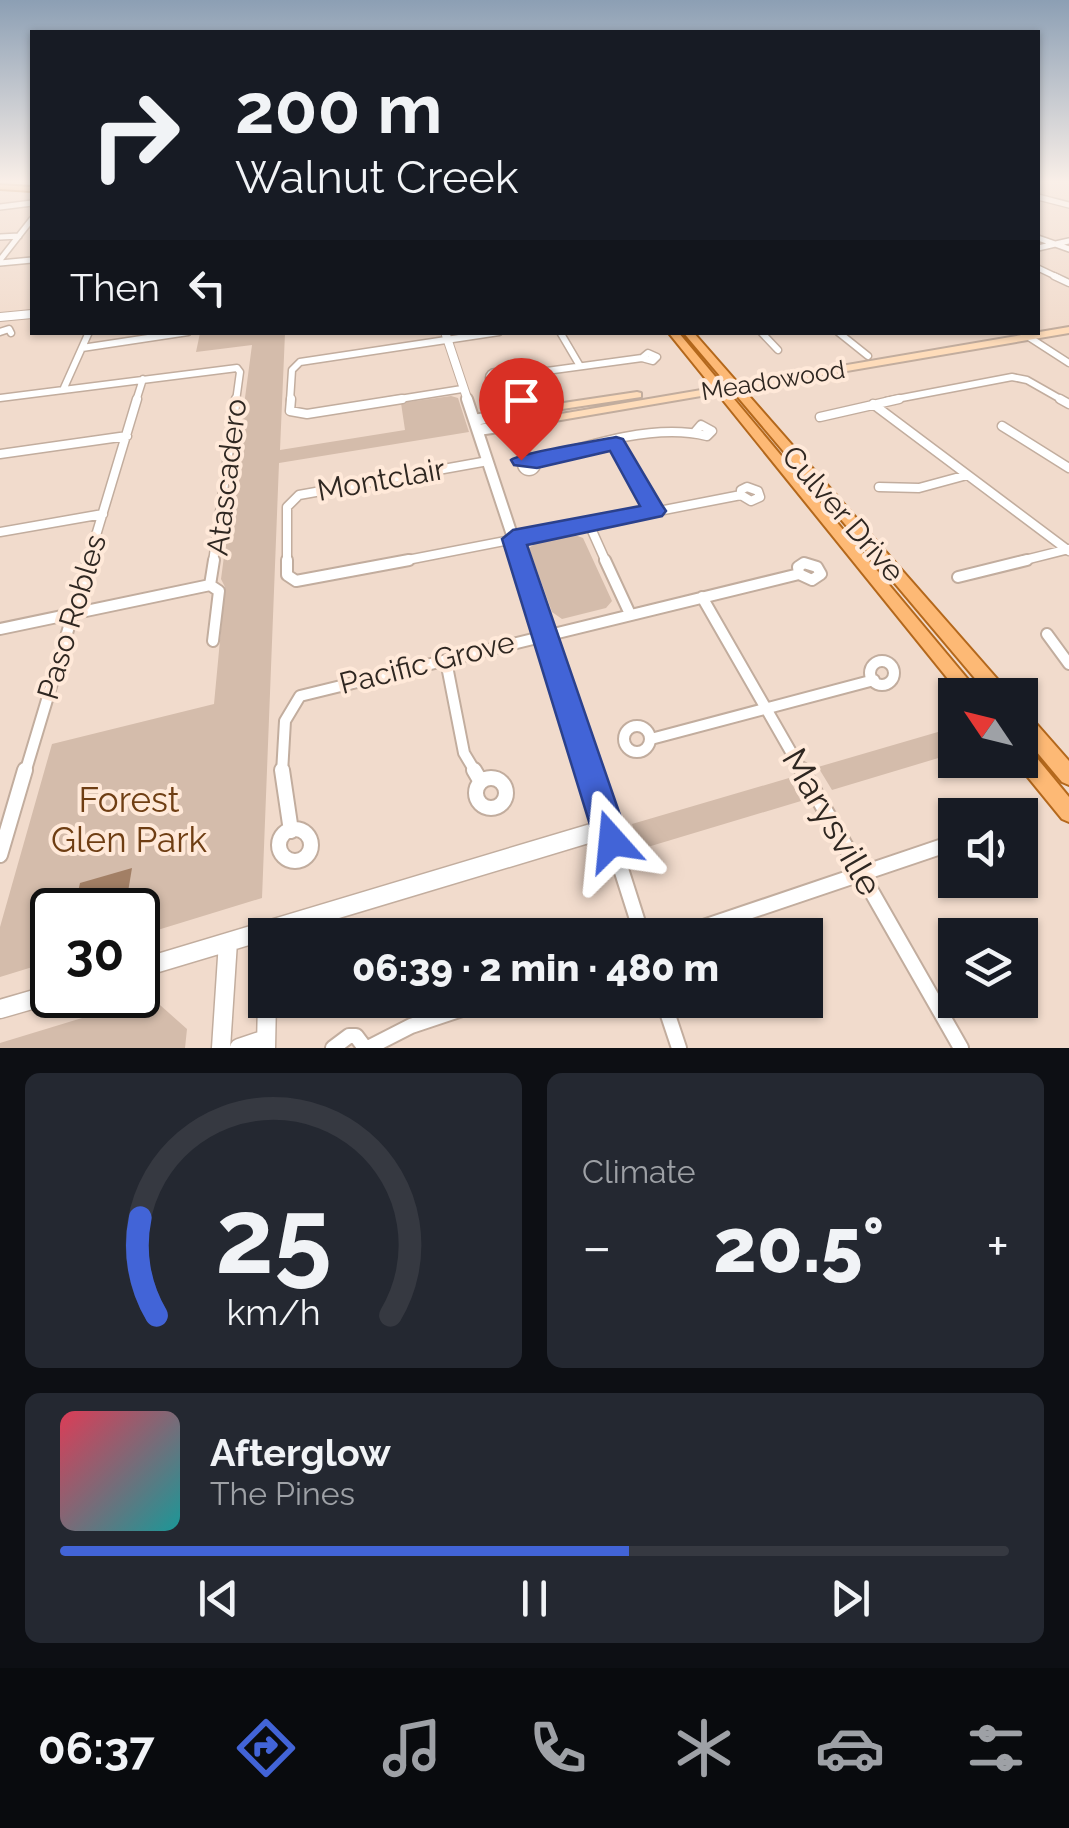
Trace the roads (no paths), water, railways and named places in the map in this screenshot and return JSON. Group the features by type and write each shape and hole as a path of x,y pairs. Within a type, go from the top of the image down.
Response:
{"main road":[{"name":"Meadowood","path":"1040,328 1069,327"},
{"name":"Meadowood","path":"1040,332 1069,327"},
{"name":"Culver Drive","path":"675,335 985,678"},
{"name":"Culver Drive","path":"689,335 724,385 958,678"},
{"name":"Meadowood","path":"724,385 992,335"},
{"name":"Meadowood","path":"516,419 1024,335"},
{"path":"1038,739 1069,774"},
{"path":"1038,774 1069,812"}],"street":[{"path":"0,262 22,232"},
{"path":"0,237 19,236"},
{"path":"1040,239 1069,249"},
{"path":"1040,248 1069,241"},
{"path":"0,262 30,260"},
{"path":"1040,269 1069,283"},
{"path":"0,318 30,314"},
{"path":"63,390 88,335"},
{"path":"82,348 168,335"},
{"path":"562,335 580,366"},
{"path":"764,335 778,350"},
{"path":"842,335 868,356"},
{"path":"1024,335 1069,363"},
{"path":"462,389 300,415 290,411 292,366 300,362 447,336 637,918"},
{"path":"503,378 642,358"},
{"name":"Atascadero","path":"144,379 237,368 240,372 210,585 219,590 213,641"},
{"path":"820,417 1020,377 1069,404"},
{"path":"0,398 144,379"},
{"name":"Paso Robles","path":"0,855 6,816 73,614 144,379"},
{"path":"873,404 922,446 1018,507 1068,550"},
{"name":"Meadowood","path":"476,425 516,419"},
{"path":"1002,426 1069,468"},
{"path":"537,461 616,443 695,432"},
{"path":"0,454 127,436"},
{"path":"616,443 654,511"},
{"name":"Montclair","path":"488,461 299,494 287,508 287,574 296,581 308,580 513,539"},
{"path":"879,487 933,486 967,475"},
{"path":"513,539 741,495"},
{"path":"0,532 102,514"},
{"path":"589,524 630,614"},
{"path":"958,576 1068,550"},
{"name":"Pacific Grove","path":"291,830 284,804 284,720 291,702 310,692 800,574"},
{"path":"0,629 210,585"},
{"name":"Marysville","path":"702,597 961,1048"},
{"path":"1047,634 1069,664"},
{"path":"446,661 464,753 482,782"},
{"path":"651,739 874,680"},
{"path":"314,918 608,828"},
{"path":"730,918 938,848"},
{"path":"160,962 248,937"},
{"path":"221,1048 228,942"},
{"path":"0,1009 30,1000"},
{"path":"238,1048 266,1043 267,1018"},
{"path":"333,1048 349,1036 356,1036 367,1048 435,1018"},
{"path":"669,1018 679,1048"}],"park label":[{"name":"Forest Glen Park","path":"129,820"}]}
